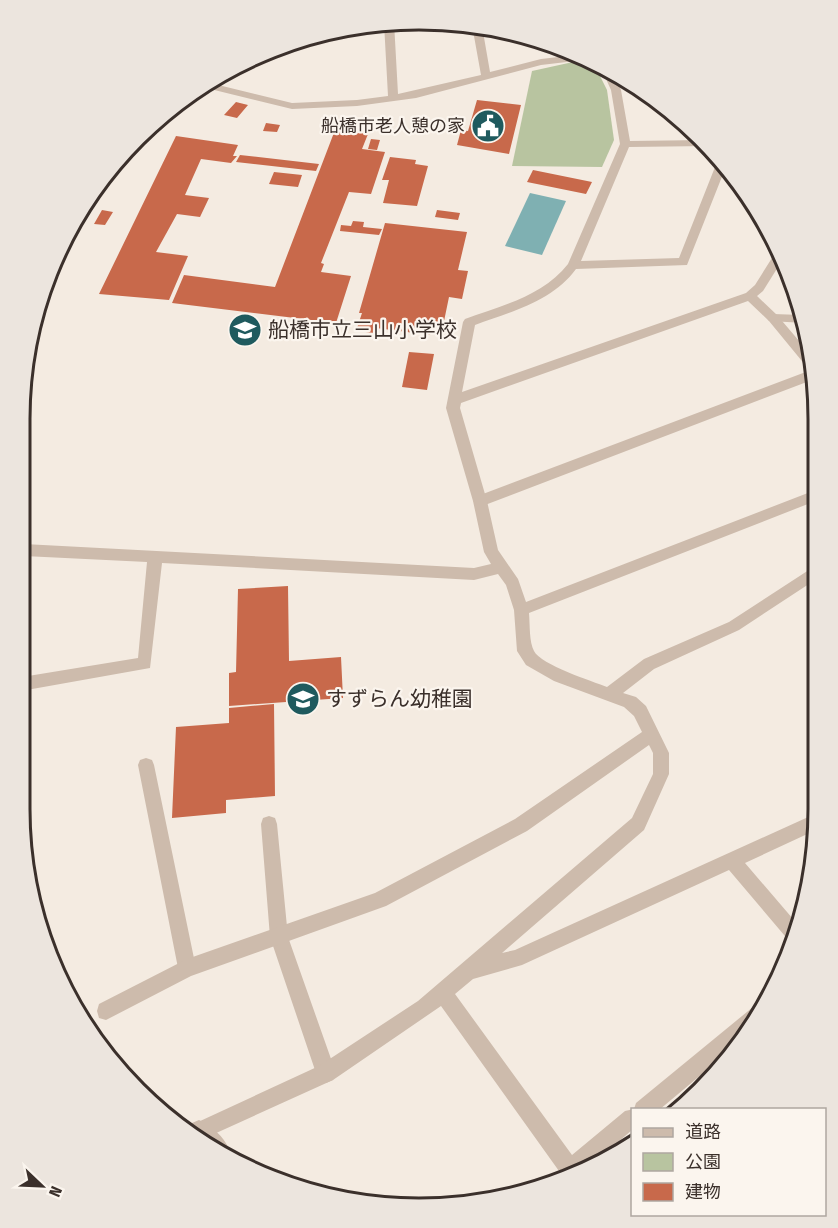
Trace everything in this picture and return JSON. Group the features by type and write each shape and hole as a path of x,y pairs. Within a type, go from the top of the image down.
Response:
{"street":[{"path":"389,31 393,98"},
{"path":"479,34 486,76"},
{"path":"216,88 292,106 357,103 441,90 486,76 562,58"},
{"path":"199,1130 326,1073 425,1008 638,824 661,774 661,753 640,711 630,702 559,676 531,660 525,651 521,610 513,582 490,552 480,501 453,408 469,322 537,297 569,272 573,265 625,144 616,90 611,81"},
{"path":"625,144 693,143"},
{"path":"573,265 683,262 718,171"},
{"path":"454,400 750,296 759,288 775,263"},
{"path":"750,296 773,318 803,353"},
{"path":"773,318 795,319"},
{"path":"480,501 806,377"},
{"path":"521,610 808,498"},
{"path":"30,550 474,574 501,567"},
{"path":"30,683 145,663 155,557"},
{"path":"608,695 649,664 734,626 796,588 808,578"},
{"path":"106,1011 187,968 380,900 521,825 652,734"},
{"path":"146,765 187,968"},
{"path":"269,824 279,937 326,1073"},
{"path":"468,971 516,959 807,826"},
{"path":"732,861 789,928"},
{"path":"443,993 569,1168"},
{"path":"645,1108 736,1033"},
{"path":"585,1161 631,1120"}],"green space":[{"path":"573,62 599,74 607,90 614,140 602,167 512,166 532,71"}],"water":[{"path":"530,193 566,201 542,255 505,246"}],"building":[{"path":"477,100 521,105 509,154 457,145 461,130 468,131"},
{"path":"236,102 248,105 237,118 224,115"},
{"path":"266,123 280,125 277,132 263,131"},
{"path":"335,130 368,134 362,149 385,152 371,194 349,192 321,263 324,264 321,272 351,276 336,323 172,303 184,275 275,287"},
{"path":"176,136 238,145 233,156 237,156 231,163 201,159 185,195 209,198 200,217 177,214 156,252 188,256 169,300 99,294"},
{"path":"371,139 380,140 377,150 368,149"},
{"path":"240,155 319,164 316,171 236,162"},
{"path":"390,157 416,160 415,164 428,166 417,206 383,203 389,180 382,180"},
{"path":"533,170 592,182 586,194 527,182"},
{"path":"274,172 302,175 298,187 269,184"},
{"path":"102,210 113,212 105,225 94,224"},
{"path":"437,210 460,213 458,220 435,217"},
{"path":"353,221 364,222 363,227 382,229 379,235 340,231 341,225 351,226"},
{"path":"385,223 467,232 458,270 468,271 462,299 449,297 443,326 433,324 430,335 376,328 375,333 356,331"},
{"path":"409,352 434,354 427,390 402,387"},
{"path":"288,586 289,661 341,657 343,698 229,706 229,673 236,672 238,589"},
{"path":"274,704 275,796 226,800 226,813 172,818 176,727 229,723 229,708"}],"place":[{"name":"船橋市老人憩の家","path":"488,126"},
{"name":"船橋市立三山小学校","path":"245,330"},
{"name":"すずらん幼稚園","path":"303,699"}]}
